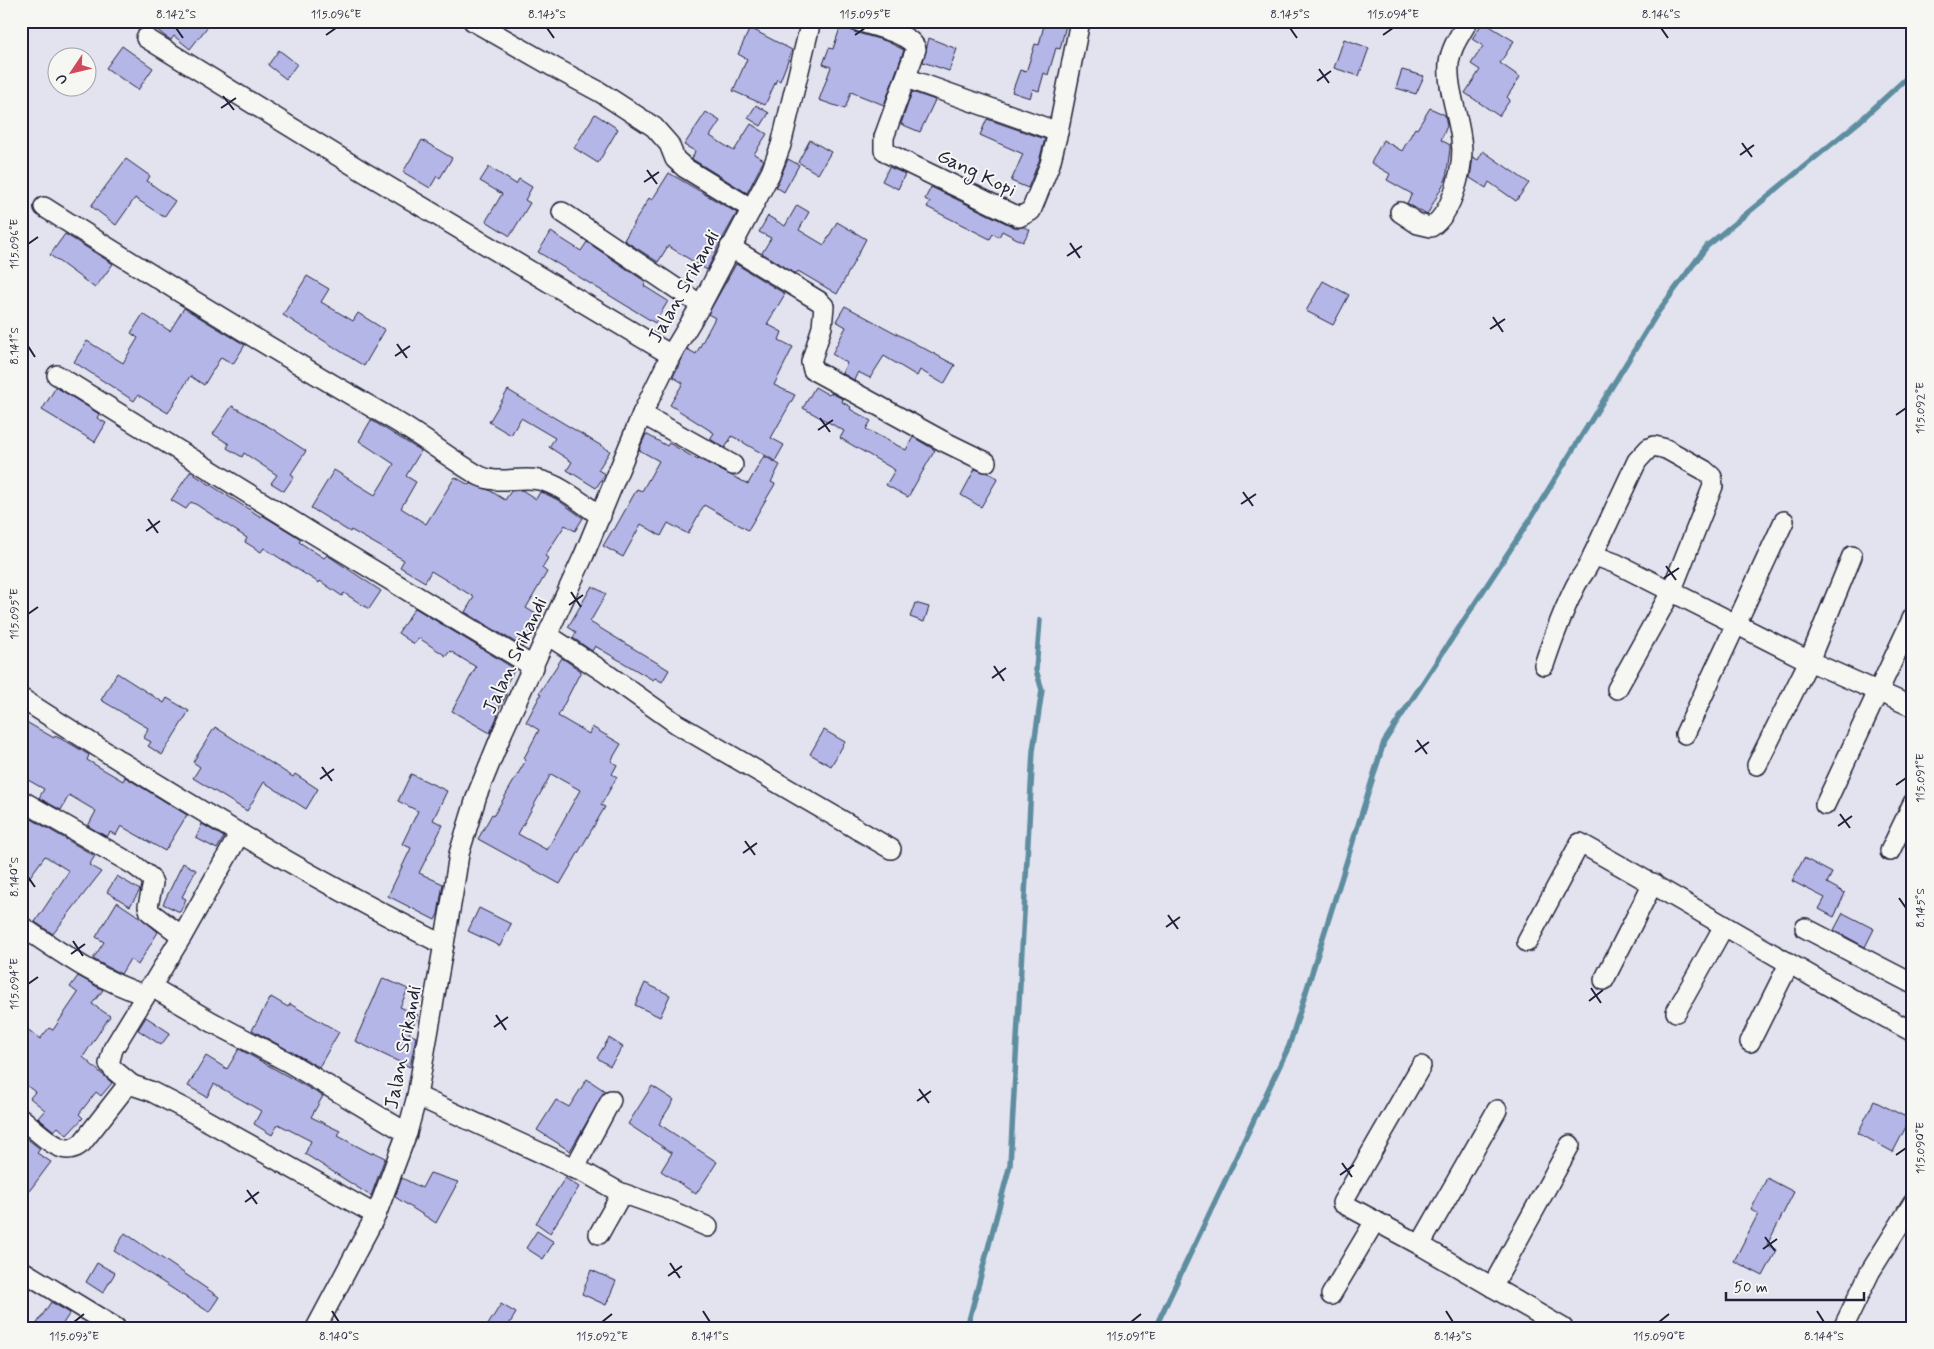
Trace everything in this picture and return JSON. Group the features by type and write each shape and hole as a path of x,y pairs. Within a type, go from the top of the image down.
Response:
{"street":[{"path":"473,21 600,92 654,127 669,144 676,159 685,168 752,209"},
{"name":"Jalan Srikandi","path":"316,1328 376,1215 407,1133 417,1096 459,854 477,795 601,516 642,414 671,354 701,305 771,172 781,145 811,21"},
{"name":"Gang Kopi","path":"857,21 912,41 916,48 884,137 884,150 1019,217 1031,211 1042,188 1058,132 1080,21"},
{"path":"1400,212 1418,224 1430,227 1440,219 1450,203 1460,163 1462,140 1452,92 1449,62 1452,48 1468,21"},
{"path":"146,38 372,177 671,354"},
{"path":"906,78 1058,132"},
{"path":"44,208 268,347 397,422 478,475 496,481 526,479 547,483 601,516"},
{"path":"562,212 701,305"},
{"path":"730,247 824,306 822,327 811,362 813,370 943,441 986,462"},
{"path":"57,375 312,533 534,666"},
{"path":"642,414 733,465"},
{"path":"1544,665 1573,592 1589,567 1640,456 1645,450 1654,446 1666,449 1704,470 1714,481 1714,486 1671,592 1618,689"},
{"path":"1685,734 1784,521"},
{"path":"1593,555 1617,564 1809,661 1913,707"},
{"path":"1757,765 1809,661 1852,556"},
{"path":"1825,805 1913,617"},
{"path":"549,636 672,720 891,849"},
{"path":"21,698 167,791 294,866 444,945"},
{"path":"21,800 134,865 150,877 153,883 148,906 150,912 182,936"},
{"path":"1890,851 1913,803"},
{"path":"240,833 182,936 113,1049 110,1064 114,1070 132,1085 150,1091 193,1113 376,1215"},
{"path":"1527,942 1580,843 1653,883 1789,964 1913,1032"},
{"path":"1604,980 1653,883"},
{"path":"21,926 65,955 125,989 147,991 212,1022 288,1062 407,1133"},
{"path":"1676,1012 1724,926"},
{"path":"1805,928 1913,984"},
{"path":"1750,1042 1789,964"},
{"path":"1420,1066 1342,1203 1420,1245 1563,1328"},
{"path":"21,1118 59,1147 74,1149 82,1143 125,1088 132,1085"},
{"path":"417,1096 604,1182 619,1192 667,1209 708,1227"},
{"path":"574,1169 611,1100"},
{"path":"1420,1245 1497,1110"},
{"path":"1492,1287 1570,1145"},
{"path":"599,1234 617,1202 619,1192"},
{"path":"1844,1328 1870,1272 1913,1203"},
{"path":"1331,1295 1375,1221"},
{"path":"21,1270 116,1328"}],"building":[{"path":"146,21 212,21 190,49 174,36 171,40 166,37"},
{"path":"1045,21 1054,21 1066,25 1060,49 1056,48 1048,75 1044,73 1039,91 1033,89 1030,98 1012,92 1020,70 1026,72 1035,44 1039,45"},
{"path":"842,22 854,32 886,41 904,50 884,105 851,92 845,109 819,100 831,67 823,64 829,48 833,49"},
{"path":"1483,22 1514,41 1500,63 1520,77 1507,97 1510,100 1499,116 1465,93 1480,70 1471,64 1483,46 1472,39"},
{"path":"750,28 792,50 780,81 777,79 765,105 733,91 747,59 738,54"},
{"path":"929,38 957,49 949,71 923,62"},
{"path":"1344,39 1369,48 1359,76 1334,68"},
{"path":"122,46 153,68 138,90 106,68"},
{"path":"279,50 297,64 286,79 268,65"},
{"path":"1402,70 1424,76 1416,94 1396,88"},
{"path":"912,92 935,100 920,132 901,124"},
{"path":"756,105 769,113 761,126 748,118"},
{"path":"1430,108 1445,115 1447,126 1441,140 1450,145 1450,149 1446,179 1427,215 1407,203 1412,194 1387,180 1390,174 1371,163 1383,140 1402,151 1415,128 1417,129"},
{"path":"706,112 720,121 710,136 734,151 751,124 767,134 754,154 764,160 747,193 692,159 695,151 684,145"},
{"path":"595,114 618,129 598,163 574,148"},
{"path":"987,119 1045,139 1039,161 1028,188 1011,181 1023,154 980,135"},
{"path":"422,140 452,158 440,178 437,176 430,188 403,172"},
{"path":"810,140 831,152 818,174 798,162"},
{"path":"1483,151 1529,183 1516,201 1489,182 1486,188 1470,178 1473,157 1478,160"},
{"path":"126,159 150,176 147,181 175,201 164,217 135,198 116,225 91,206"},
{"path":"788,159 799,165 784,192 776,187"},
{"path":"489,167 516,184 519,179 532,187 525,200 530,203 510,236 486,221 502,194 480,181"},
{"path":"889,167 905,174 898,189 882,181"},
{"path":"669,173 737,213 707,270 668,246 658,262 624,240 649,198 652,200"},
{"path":"931,187 1014,227 1024,227 1030,230 1023,242 1002,231 999,237 993,234 990,239 927,207 930,202 925,199"},
{"path":"797,205 809,212 799,230 824,245 837,222 866,239 837,294 798,271 796,274 762,253 771,238 759,232 768,216 785,226"},
{"path":"551,232 581,251 587,242 646,282 644,286 668,301 655,323 538,252"},
{"path":"65,234 113,264 95,288 50,255"},
{"path":"736,264 785,294 767,324 782,332 779,340 793,347 774,385 795,395 771,438 784,445 775,461 732,436 725,448 710,439 714,433 670,405 683,383 673,377 687,349 696,354 715,318 708,314"},
{"path":"307,276 329,289 321,302 353,321 358,313 385,330 364,366 283,315"},
{"path":"1323,281 1349,295 1333,325 1306,311"},
{"path":"845,306 955,365 944,384 920,370 917,376 884,356 870,378 858,372 854,380 842,373 847,363 832,354 846,327 836,321"},
{"path":"184,308 245,345 233,364 221,357 204,385 190,376 168,413 138,395 134,401 74,362 87,341 123,363 138,338 131,333 143,314 170,331"},
{"path":"56,387 99,414 97,418 106,423 95,442 42,410"},
{"path":"815,387 829,395 831,393 843,399 842,402 851,407 850,409 871,421 866,429 906,450 913,437 935,450 908,497 886,485 895,470 840,438 844,431 803,408"},
{"path":"508,390 610,451 598,470 605,474 596,488 567,470 572,462 549,447 555,438 521,418 511,435 489,422"},
{"path":"232,406 306,451 291,474 294,476 284,491 271,483 277,475 244,453 242,457 227,448 229,444 213,434"},
{"path":"371,420 421,451 406,476 416,482 401,508 426,524 455,477 469,485 470,483 489,490 505,500 511,491 522,490 536,499 540,492 544,493 558,500 583,518 575,531 565,525 545,556 548,558 542,568 547,572 526,608 541,617 523,647 465,612 474,597 431,571 425,582 400,567 404,560 351,530 350,532 311,508 334,470 375,495 394,464 359,441"},
{"path":"646,434 667,446 669,443 698,460 748,484 764,456 780,465 771,482 775,484 748,530 704,505 688,534 668,523 661,536 641,524 623,557 603,546 637,489 642,491 659,461 639,450"},
{"path":"975,469 998,478 981,507 961,495"},
{"path":"190,472 261,517 262,515 301,539 299,542 324,558 327,555 381,591 369,609 344,593 342,596 320,581 319,583 264,548 261,552 245,542 247,538 197,505 191,502 186,509 171,500"},
{"path":"592,586 606,594 590,622 669,670 662,682 655,678 653,680 595,646 592,651 573,638 576,632 568,627"},
{"path":"915,603 929,607 924,622 910,617"},
{"path":"415,608 515,669 502,691 507,694 496,714 498,715 490,733 452,711 476,667 450,651 446,656 419,638 414,644 398,633"},
{"path":"562,658 581,671 558,716 589,734 592,727 621,744 611,761 617,765 612,774 617,777 601,805 605,807 560,884 478,839 526,760 524,758 539,730 526,722 541,694 539,693","holes":["551,774 580,790 547,850 518,834"]},
{"path":"117,673 164,703 167,698 189,711 162,755 148,746 151,742 144,738 148,728 101,700"},
{"path":"21,719 54,738 55,736 71,744 89,755 87,760 123,781 125,777 187,815 165,851 121,826 116,835 110,832 107,837 88,826 96,811 69,795 61,810 39,798 44,789 21,776"},
{"path":"215,727 293,777 295,774 318,789 306,809 264,782 247,811 193,778 200,767 193,762"},
{"path":"824,730 845,742 831,766 810,754"},
{"path":"411,774 447,791 433,820 443,825 419,873 443,884 438,914 435,920 388,896 411,848 402,844 418,811 398,801"},
{"path":"21,813 95,856 89,865 101,872 53,934 35,922 69,871 45,856 21,889"},
{"path":"202,824 224,837 217,849 196,838"},
{"path":"1804,858 1832,873 1827,883 1845,893 1834,917 1819,909 1825,898 1792,881"},
{"path":"183,863 196,870 182,897 186,899 180,912 163,904"},
{"path":"117,876 140,890 130,906 107,892"},
{"path":"117,902 158,932 138,965 130,959 121,974 93,959 104,942 96,937"},
{"path":"479,908 511,924 500,946 468,931"},
{"path":"1843,913 1874,929 1865,947 1834,930"},
{"path":"78,976 103,990 92,1004 110,1016 83,1057 112,1083 101,1096 96,1092 79,1114 83,1118 67,1135 58,1127 54,1131 38,1118 45,1110 30,1098 35,1092 21,1081 21,1024 40,1039 49,1028 53,1030 78,993 70,987"},
{"path":"383,978 408,989 400,1007 418,1015 409,1034 416,1037 410,1067 355,1041"},
{"path":"645,983 670,995 660,1017 635,1005"},
{"path":"271,997 288,1007 290,1004 339,1032 319,1067 252,1030"},
{"path":"146,1017 170,1033 161,1045 138,1030"},
{"path":"609,1038 623,1047 610,1066 597,1058"},
{"path":"239,1049 323,1096 311,1117 340,1131 338,1136 372,1154 373,1152 385,1158 371,1196 305,1154 311,1141 278,1124 272,1135 254,1124 261,1111 214,1084 207,1097 188,1086 206,1056 227,1069"},
{"path":"587,1079 605,1091 570,1151 537,1130 556,1100 569,1107"},
{"path":"652,1086 674,1100 659,1124 717,1162 696,1194 661,1171 672,1153 628,1124"},
{"path":"1874,1101 1910,1119 1893,1152 1858,1133"},
{"path":"24,1136 40,1149 37,1153 51,1162 21,1202 21,1139"},
{"path":"430,1173 458,1182 436,1223 395,1197 402,1178 422,1188"},
{"path":"565,1178 579,1187 550,1233 536,1223"},
{"path":"1767,1178 1794,1192 1767,1245 1777,1250 1763,1276 1734,1261 1758,1214 1751,1210"},
{"path":"537,1231 554,1242 543,1259 526,1248"},
{"path":"125,1233 219,1297 209,1312 114,1251"},
{"path":"97,1263 115,1273 103,1293 86,1282"},
{"path":"591,1270 616,1281 606,1305 582,1294"},
{"path":"51,1302 70,1313 60,1328 34,1328"},
{"path":"501,1304 516,1313 507,1328 486,1328"}],"waterway":[{"path":"1155,1328 1289,1046 1384,742 1529,521 1658,312 1707,246 1861,120 1913,72"},
{"path":"967,1328 1010,1165 1033,751 1042,690 1036,670 1040,620"}]}
